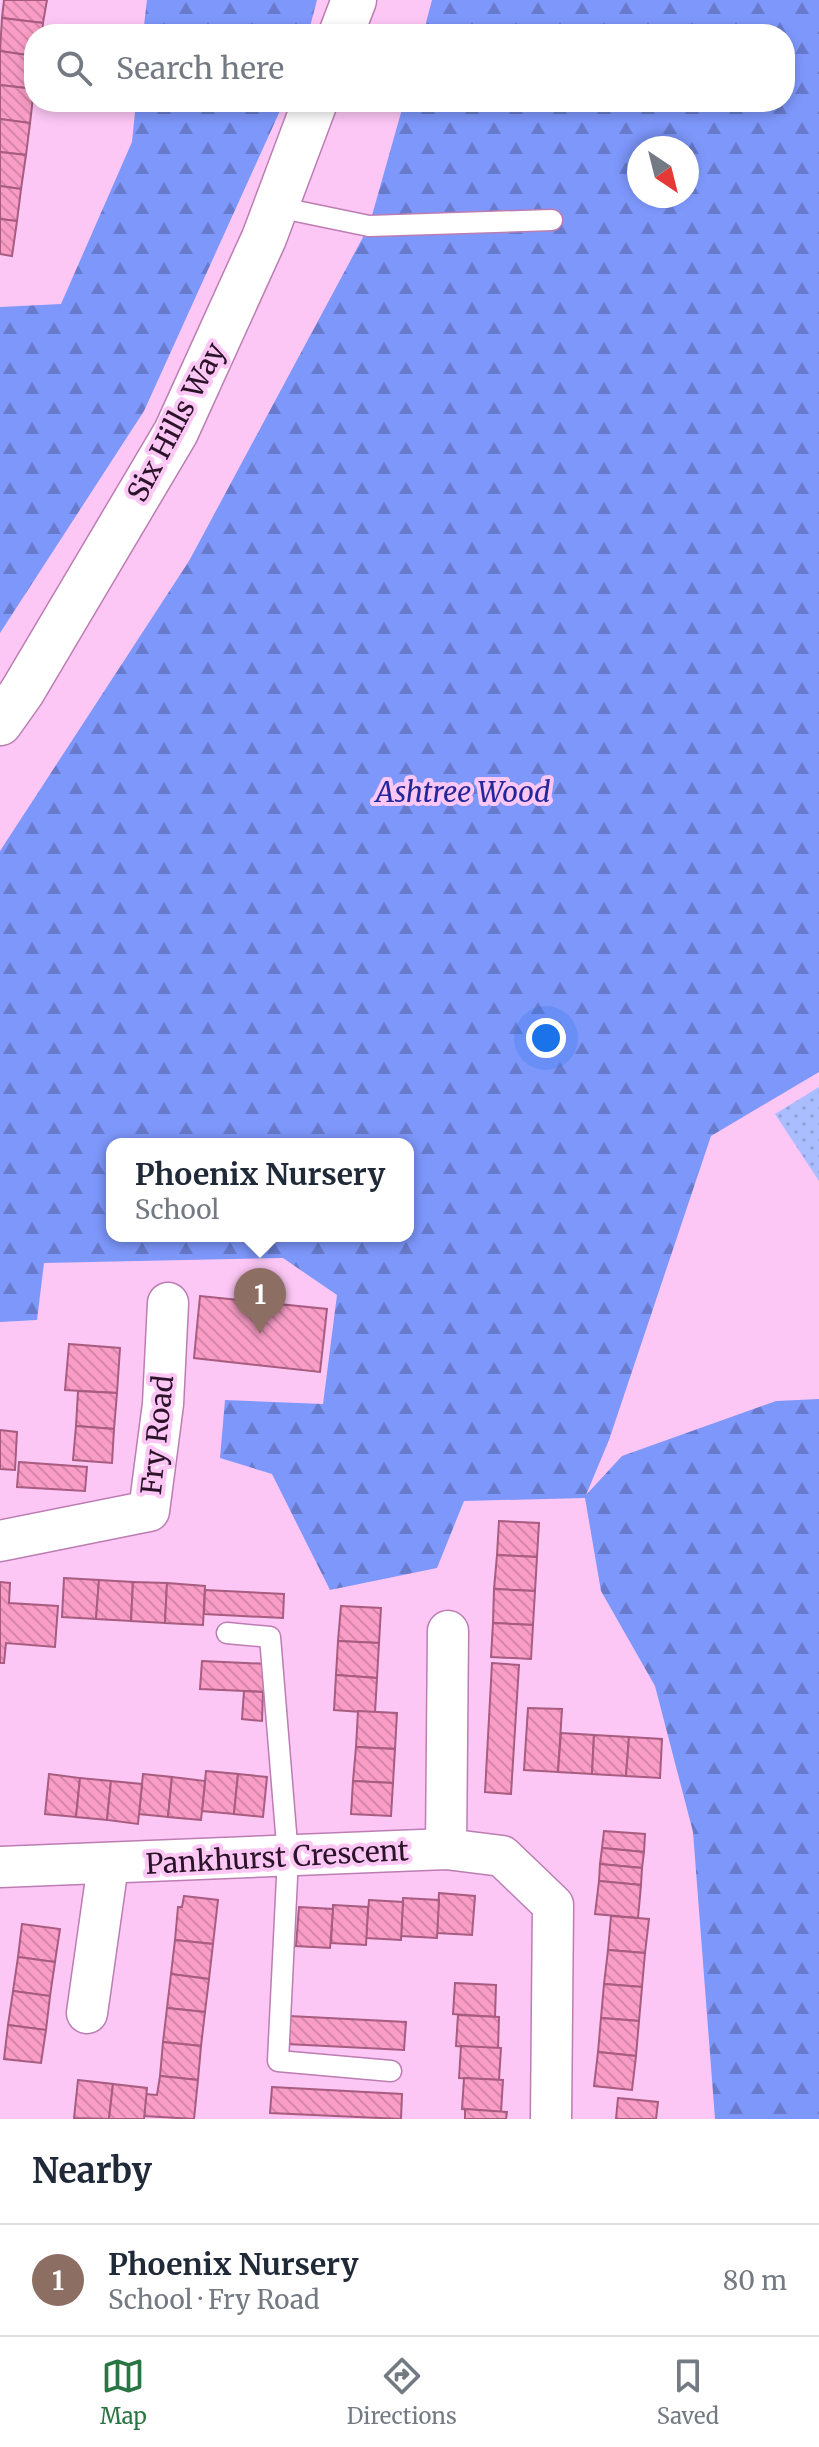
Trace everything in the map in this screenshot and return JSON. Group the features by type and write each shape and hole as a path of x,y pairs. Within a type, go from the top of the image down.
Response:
{"street":[{"path":"345,24 354,0"},
{"name":"Six Hills Way","path":"0,723 22,692 176,432 220,342 277,207 311,112"},
{"name":"Fry Road","path":"0,1541 149,1511 163,1404 168,1303"},
{"name":"Pankhurst Crescent","path":"446,1849 448,1631"},
{"name":"Pankhurst Crescent","path":"0,1867 446,1849 502,1856 553,1905 551,2119"},
{"name":"Pankhurst Crescent","path":"87,2013 108,1865"}],"lane":[{"path":"277,207 369,226 552,220"},
{"path":"227,1633 270,1637 288,1857 278,2061 391,2071"}],"green space":[{"path":"147,0 317,0 311,24 144,24"},
{"name":"Ashtree Wood","path":"432,0 819,0 819,1072 711,1136 609,1440 586,1495 622,1456 776,1401 819,1399 819,2119 715,2119 693,1832 655,1686 601,1591 585,1498 464,1501 437,1568 330,1590 272,1474 220,1458 225,1400 323,1404 337,1295 283,1258 44,1263 37,1320 0,1322 0,851 189,561 369,226 401,112 795,112 795,24 426,24"},
{"path":"135,112 279,112 144,411 0,633 0,307 61,304 132,142"}],"shaded area":[{"path":"819,1087 819,1181 775,1114"}],"building":[{"path":"4,0 47,0 43,23 2,18"},
{"path":"2,18 43,23 24,24 24,55 0,51"},
{"path":"0,51 24,55 24,88 0,85"},
{"path":"0,85 24,88 24,112 31,112 30,123 0,119"},
{"path":"0,119 30,123 26,155 0,152"},
{"path":"0,152 26,155 21,189 0,186"},
{"path":"0,186 21,189 17,221 0,219"},
{"path":"0,219 17,221 12,256 0,254"},
{"path":"200,1296 327,1309 320,1372 194,1358"},
{"path":"69,1344 120,1348 117,1393 65,1390"},
{"path":"78,1391 117,1393 114,1429 76,1426"},
{"path":"76,1426 114,1429 112,1463 73,1460"},
{"path":"0,1430 17,1432 15,1470 0,1469"},
{"path":"19,1462 87,1467 85,1491 17,1487"},
{"path":"499,1521 539,1523 537,1557 497,1555"},
{"path":"497,1555 537,1557 535,1591 494,1589"},
{"path":"64,1578 99,1580 96,1619 62,1617"},
{"path":"99,1580 133,1582 131,1621 96,1619"},
{"path":"0,1582 10,1583 9,1603 58,1606 55,1647 6,1643 4,1663 0,1663"},
{"path":"133,1582 167,1583 165,1623 131,1621"},
{"path":"167,1583 205,1586 203,1625 165,1623"},
{"path":"494,1589 535,1591 533,1625 493,1623"},
{"path":"205,1590 284,1594 283,1618 204,1614"},
{"path":"341,1606 381,1608 379,1643 338,1641"},
{"path":"493,1623 533,1625 531,1659 491,1657"},
{"path":"338,1641 379,1643 377,1678 336,1675"},
{"path":"202,1661 269,1664 267,1692 200,1689"},
{"path":"492,1663 519,1665 511,1794 485,1792"},
{"path":"336,1675 377,1678 375,1713 334,1710"},
{"path":"244,1691 263,1692 262,1721 242,1719"},
{"path":"528,1708 562,1709 558,1772 524,1770"},
{"path":"358,1711 397,1713 395,1749 356,1747"},
{"path":"561,1733 594,1735 592,1774 558,1772"},
{"path":"594,1735 629,1737 626,1776 592,1774"},
{"path":"629,1737 662,1739 660,1778 626,1776"},
{"path":"356,1747 395,1749 393,1783 353,1781"},
{"path":"206,1771 238,1774 234,1814 202,1811"},
{"path":"49,1774 80,1778 76,1817 45,1814"},
{"path":"143,1774 172,1777 168,1817 139,1814"},
{"path":"238,1774 267,1777 263,1817 234,1814"},
{"path":"172,1777 205,1781 201,1820 168,1817"},
{"path":"80,1778 111,1781 107,1820 76,1817"},
{"path":"111,1781 142,1784 138,1824 107,1820"},
{"path":"353,1781 393,1783 391,1816 351,1814"},
{"path":"604,1831 645,1834 644,1852 602,1848"},
{"path":"602,1848 644,1852 642,1868 600,1864"},
{"path":"600,1864 642,1868 641,1885 599,1881"},
{"path":"599,1881 641,1885 638,1918 595,1914"},
{"path":"439,1893 475,1896 472,1935 437,1933"},
{"path":"184,1896 218,1900 213,1944 175,1940 178,1907 182,1907"},
{"path":"403,1898 439,1900 437,1938 401,1936"},
{"path":"369,1900 403,1902 401,1940 366,1938"},
{"path":"333,1905 368,1907 366,1945 331,1943"},
{"path":"299,1907 333,1909 330,1948 296,1946"},
{"path":"611,1916 649,1919 645,1953 608,1950"},
{"path":"22,1924 60,1929 55,1962 18,1957"},
{"path":"175,1940 213,1944 209,1979 171,1974"},
{"path":"608,1950 645,1953 642,1987 604,1984"},
{"path":"18,1957 55,1962 50,1996 13,1991"},
{"path":"171,1974 209,1979 205,2012 167,2008"},
{"path":"455,1983 496,1985 495,2017 453,2014"},
{"path":"604,1984 642,1987 639,2021 601,2018"},
{"path":"13,1991 50,1996 46,2030 8,2025"},
{"path":"167,2008 205,2012 201,2046 163,2042"},
{"path":"458,2015 499,2017 498,2049 456,2046"},
{"path":"289,2016 406,2022 404,2050 287,2044"},
{"path":"601,2018 639,2021 636,2056 598,2052"},
{"path":"8,2025 46,2030 41,2063 4,2059"},
{"path":"163,2042 201,2046 198,2080 160,2076"},
{"path":"461,2046 501,2048 499,2080 459,2078"},
{"path":"598,2052 636,2056 632,2090 594,2086"},
{"path":"160,2076 198,2080 194,2119 144,2116 146,2094 157,2095"},
{"path":"464,2078 503,2080 501,2112 462,2109"},
{"path":"78,2080 113,2084 109,2119 74,2118"},
{"path":"113,2084 147,2088 144,2119 109,2119"},
{"path":"272,2087 402,2094 401,2119 270,2113"},
{"path":"618,2098 658,2102 656,2119 616,2119"},
{"path":"465,2109 507,2112 506,2119 465,2119"}],"place":[{"name":"Phoenix Nursery","path":"260,1334"}]}
